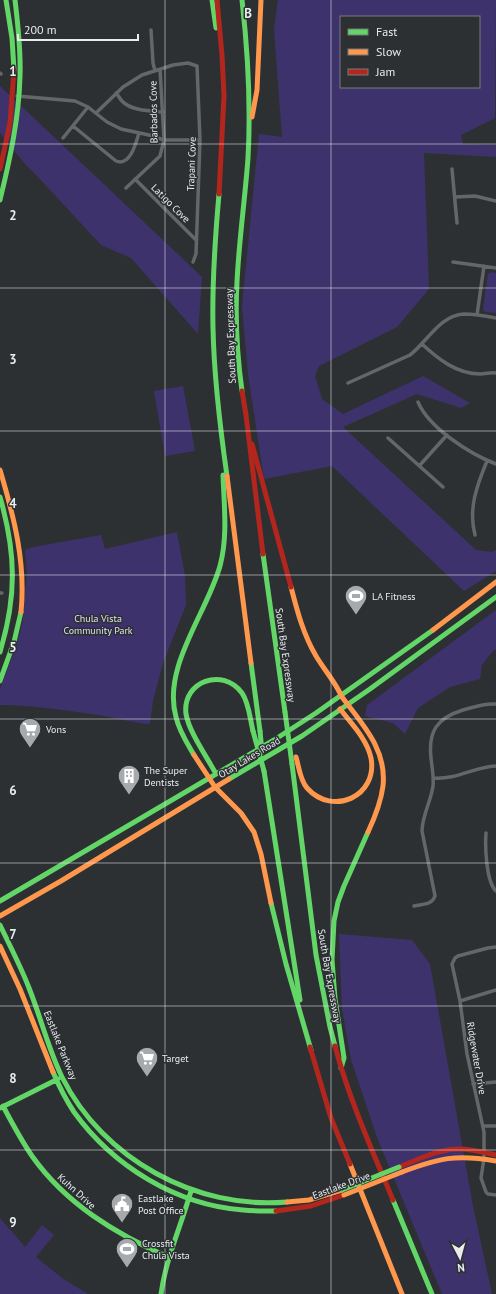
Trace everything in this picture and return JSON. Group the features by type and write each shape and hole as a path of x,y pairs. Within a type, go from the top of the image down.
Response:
{"main road":[{"path":"0,169 7,142 14,75 13,50 6,0"},
{"path":"0,200 11,154 20,96 20,41 15,0"},
{"path":"212,0 224,85"},
{"name":"South Bay Expressway","path":"217,0 223,54 224,85 223,131 213,262 212,297 214,367 264,771 296,973 311,1050 319,1082 402,1294"},
{"name":"South Bay Expressway","path":"242,0 248,62 249,139 238,264 237,305 239,370 318,967 328,1015 342,1068 358,1116 432,1294"},
{"path":"249,139 257,90 261,0"},
{"path":"246,415 262,485 303,628 316,656 337,686 341,695 372,736 378,747 382,763 384,782 378,808 341,893 333,927 332,951 335,998 344,1058 342,1068"},
{"path":"223,447 225,524 222,558 212,592 178,666 174,683 174,712 180,730 209,778 244,815 257,838 272,912 311,1050"},
{"path":"0,470 11,506 20,547 22,583 20,616 14,640 0,681"},
{"path":"0,497 10,531 14,571 13,592 9,618 0,652"},
{"path":"10,531 14,534 17,545 20,547"},
{"name":"Otay Lakes Road","path":"0,901 274,740 341,695 456,613 496,582"},
{"name":"Otay Lakes Road","path":"0,916 68,877 302,736 496,597"},
{"path":"216,774 190,727 185,710 186,702 193,689 202,682 213,679 224,680 234,685 244,696 264,771"},
{"path":"286,719 303,782 310,792 320,799 331,802 342,802 354,798 363,791 372,771 368,749 356,728 340,709"},
{"name":"Eastlake Parkway","path":"0,925 28,987 62,1077 87,1116 104,1135 127,1156 147,1170 191,1191"},
{"name":"Eastlake Parkway","path":"0,946 19,985 56,1080 81,1121 110,1153 128,1167 156,1184 189,1199"},
{"path":"2,1107 62,1077"},
{"name":"Kuhn Drive","path":"2,1107 30,1153 49,1177 69,1198 106,1227 142,1247 168,1258"},
{"name":"Eastlake Drive","path":"401,1170 438,1152 455,1149 484,1152 496,1155"},
{"name":"Eastlake Drive","path":"189,1199 213,1206 239,1210 267,1211 292,1209 314,1205 343,1192 401,1170 449,1156 466,1156 496,1161"},
{"path":"161,1294 163,1277 168,1258 191,1191"},
{"name":"Eastlake Drive","path":"191,1191 232,1200 260,1204 305,1201 343,1192"}],"street":[{"path":"151,30 153,63 155,71"},
{"name":"Trapani Cove","path":"160,69 172,65 188,63 196,66 200,140 196,254 193,262"},
{"path":"96,113 123,87 142,75 160,69"},
{"name":"Barbados Cove","path":"126,188 160,156 164,140 160,69"},
{"path":"116,93 122,102 132,107 149,111 163,112"},
{"path":"13,95 75,101 88,106 107,122 121,129 164,140 200,140"},
{"path":"64,138 88,106"},
{"path":"73,126 116,161 120,162 124,162 127,159 133,149 139,133"},
{"path":"452,169 456,222"},
{"name":"Latigo Cove","path":"135,179 196,240"},
{"path":"455,197 474,196 496,201"},
{"path":"453,262 496,268"},
{"path":"477,315 484,266"},
{"path":"348,383 410,355 439,326 452,317 463,314 496,318"},
{"path":"422,344 439,359 449,365 479,374 496,373"},
{"path":"418,402 421,409 433,422 461,446 487,461 496,464"},
{"path":"420,465 447,434"},
{"path":"388,438 443,486"},
{"path":"475,535 472,524 474,502 477,486 487,461"},
{"path":"414,906 429,904 433,901 435,896 422,831 434,778 431,755 431,742 433,734 437,725 451,714 480,704 496,704"},
{"path":"434,778 450,778 474,770 496,766"},
{"path":"486,833 486,860 492,888 496,891"},
{"name":"Ridgewater Drive","path":"496,947 458,956 452,964 460,1001 467,1054 484,1132 484,1158 480,1178 486,1192 488,1194 496,1195"},
{"path":"460,1001 496,990"},
{"path":"473,1084 496,1082"},
{"path":"483,1126 496,1126"}],"green space":[{"path":"278,0 496,0 495,118 461,135 463,144 496,145 496,157 424,153 429,289 397,327 319,366 315,376 322,399 343,414 423,376 470,403 461,408 417,394 343,427 476,550 492,552 496,550 496,571 464,591 332,466 264,479 248,374 242,306 259,134 282,137 274,29"},
{"path":"0,86 202,277 198,334 131,258 101,245 25,164 0,133"},
{"path":"491,272 496,273 496,313 485,312 483,309 488,274"},
{"path":"183,386 195,451 165,456 154,391"},
{"name":"Chula Vista Community Park","path":"177,532 185,576 186,605 163,663 153,701 150,724 52,709 0,705 0,689 16,647 23,620 27,572 25,550 33,547 101,535 105,549"},
{"path":"496,610 496,649 482,665 480,679 450,687 418,708 405,734 393,723 365,716 367,705"},
{"path":"339,934 412,940 430,964 473,1206 492,1294 442,1294 378,1140 351,1060 342,1009"},
{"path":"0,1218 25,1247 42,1225 54,1235 36,1257 62,1278 88,1294 0,1294"}],"traffic: fast":[{"path":"6,0 12,38 14,70"},
{"path":"0,200 18,107 20,48 15,0"},
{"path":"212,0 216,28"},
{"path":"242,0 246,40 249,118 248,158 236,296 237,336 242,391"},
{"path":"219,194 214,261 213,328 218,402 227,476"},
{"path":"194,755 177,722 173,698 175,679 180,660 214,584 220,566 225,532 223,475"},
{"path":"0,497 12,556 12,593 6,632 0,652"},
{"path":"263,554 285,712"},
{"path":"229,779 302,736 370,689 496,597"},
{"path":"0,681 14,642 21,612"},
{"path":"0,901 274,740 316,713 433,630"},
{"path":"251,663 260,731"},
{"path":"216,774 194,736 188,721 186,714 186,703 190,693 205,681 225,681 234,685 242,693 246,701 253,731"},
{"path":"285,712 292,764"},
{"path":"253,731 264,771"},
{"path":"260,731 262,752"},
{"path":"292,764 316,955 335,1046"},
{"path":"264,771 300,1000"},
{"path":"341,1068 344,1058 335,999 332,960 334,921 338,902 344,886 368,832"},
{"path":"271,903 286,964 311,1050"},
{"path":"0,925 26,980 62,1077 80,1106 102,1132 127,1155 156,1173 187,1188 219,1197 253,1202 287,1202"},
{"path":"53,1072 74,1112 90,1132 107,1149 148,1179 170,1191 218,1207 276,1211"},
{"path":"0,1108 58,1079"},
{"path":"3,1106 20,1138 32,1156 60,1189 76,1203 111,1228 168,1257"},
{"path":"342,1190 399,1167"},
{"path":"161,1294 166,1268 191,1191"},
{"path":"393,1200 432,1294"}],"traffic: slow":[{"path":"252,117 257,90 261,0"},
{"path":"0,470 18,540 22,576 21,612"},
{"path":"227,476 251,663"},
{"path":"433,630 496,582"},
{"path":"291,587 301,622 311,648 342,697 372,738 381,760 383,773 381,798 368,832"},
{"path":"296,757 301,777 305,785 318,797 329,801 341,801 351,798 361,792 368,783 371,771 371,758 366,744 340,709"},
{"path":"194,755 215,787 241,813 254,832 261,854 271,903"},
{"path":"0,916 61,881 229,779"},
{"path":"0,946 20,989 53,1072"},
{"path":"402,1172 427,1163 448,1159 470,1158 496,1161"},
{"path":"350,1164 402,1294"},
{"path":"344,1195 402,1172"},
{"path":"287,1202 309,1200 342,1190"}],"traffic: jam":[{"path":"217,0 224,96 219,194"},
{"path":"0,169 10,123 14,70"},
{"path":"242,391 263,554"},
{"path":"252,444 291,587"},
{"path":"335,1046 354,1105 393,1200"},
{"path":"310,1047 331,1118 350,1164"},
{"path":"399,1167 441,1151 456,1149 476,1150 496,1155"},
{"path":"276,1211 311,1206 344,1195"}],"place":[{"name":"LA Fitness","path":"356,616"},
{"name":"Vons","path":"30,748"},
{"name":"The Super Dentists","path":"129,796"},
{"name":"Target","path":"147,1078"},
{"name":"Eastlake Post Office","path":"122,1224"},
{"name":"Crossfit Chula Vista","path":"127,1268"}]}
